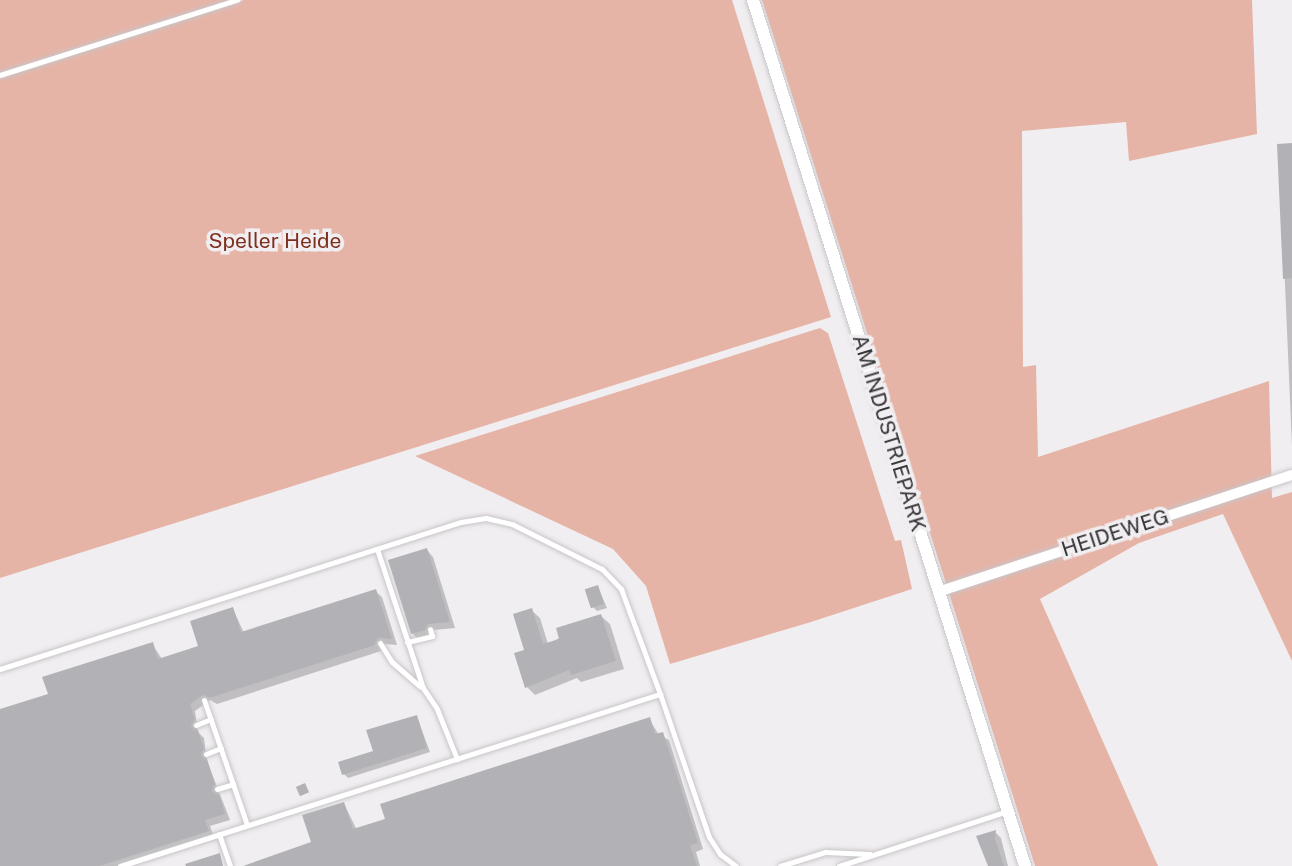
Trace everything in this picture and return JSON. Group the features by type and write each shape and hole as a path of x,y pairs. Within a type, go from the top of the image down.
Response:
{"street":[{"name":"AM INDUSTRIEPARK","path":"753,0 1025,866"},
{"name":"HEIDEWEG","path":"938,592 1292,475"}],"lane":[{"path":"0,75 237,0"},
{"path":"0,669 377,549 486,518 512,524 602,569 621,589 709,837 720,854 736,866"},
{"path":"377,549 422,688"},
{"path":"407,642 432,636 430,629"},
{"path":"380,643 391,663 422,688 437,709 457,759"},
{"path":"120,866 660,694"},
{"path":"204,699 247,825"},
{"path":"197,725 211,719"},
{"path":"206,754 221,748"},
{"path":"217,789 233,784"},
{"path":"839,866 1007,811"},
{"path":"219,834 230,866"},
{"path":"780,866 825,852 876,854"}],"green space":[{"path":"0,0 231,0 0,73"},
{"name":"Speller Heide","path":"244,0 732,0 831,317 0,578 0,77"},
{"path":"762,0 1252,0 1257,134 1129,161 1126,122 1022,131 1023,367 1036,365 1038,457 1269,381 1272,498 1292,492 1292,661 1223,514 1139,543 1040,599 1158,866 1035,866"},
{"path":"820,328 828,333 895,541 901,540 912,589 811,622 670,664 646,586 613,549 415,456"}],"building":[{"path":"1292,143 1292,278 1283,279 1277,144"},
{"path":"427,548 450,622 428,624 425,630 411,634 388,560"},
{"path":"598,585 604,604 591,608 585,589"},
{"path":"376,589 392,639 378,638 375,645 209,698 203,695 190,704 195,720 191,726 198,730 204,749 201,755 207,759 215,784 212,791 219,794 225,814 205,820 209,831 99,866 0,866 0,709 48,694 42,677 153,642 158,659 198,646 190,621 233,607 241,632"},
{"path":"532,608 543,644 559,639 556,628 601,614 616,661 571,675 569,670 525,688 514,653 524,650 513,614"},
{"path":"417,715 427,748 342,775 338,762 373,751 366,730"},
{"path":"650,717 655,734 663,732 674,766 698,843 690,845 697,866 243,866 311,842 302,815 344,802 353,829 385,819 380,804"},
{"path":"305,783 309,792 300,796 296,787"},
{"path":"996,830 995,839 1004,866 988,866 976,836"},
{"path":"220,853 223,866 185,864"}]}
